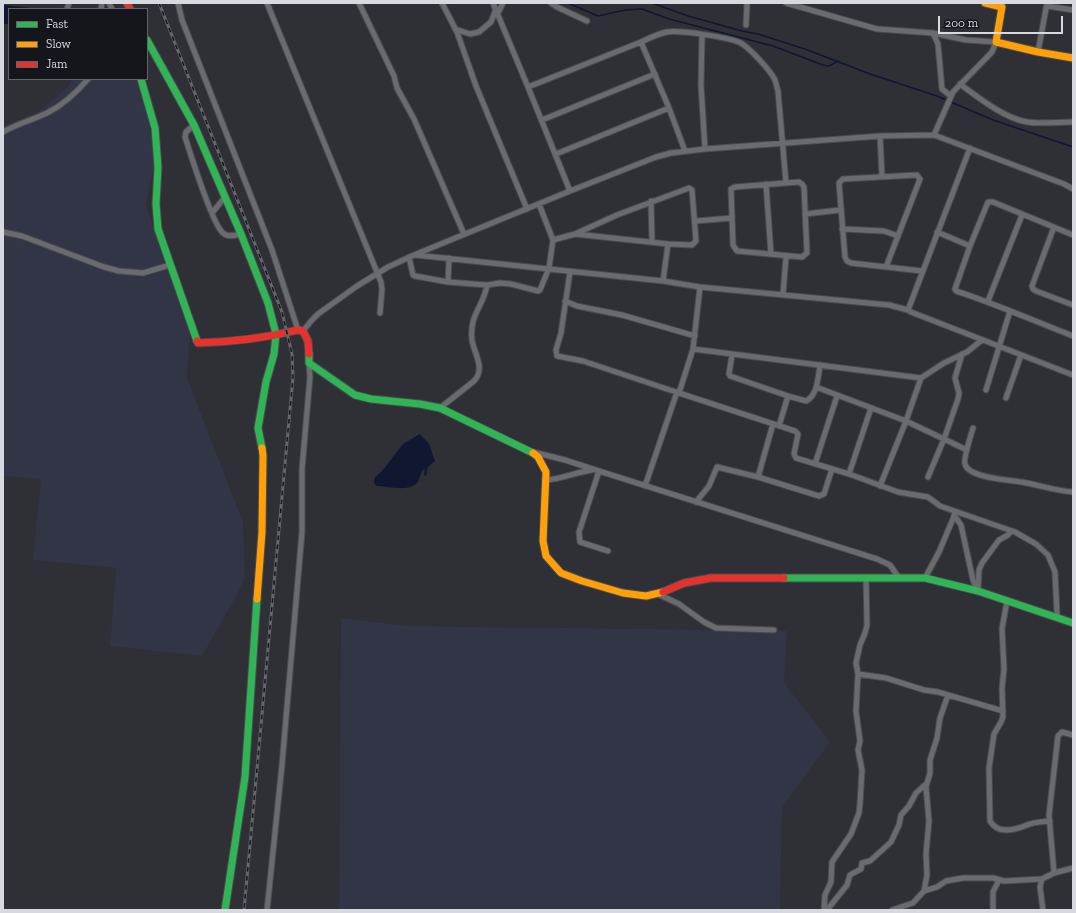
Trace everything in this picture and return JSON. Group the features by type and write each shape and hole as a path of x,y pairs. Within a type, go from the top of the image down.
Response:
{"street":[{"path":"178,3 182,20 226,136 272,250 300,330 308,341 310,377 302,469 302,532 282,765 266,910"},
{"path":"267,3 381,282 382,289 380,312"},
{"path":"360,3 394,76 397,88 414,119 464,234"},
{"path":"442,3 455,29 476,86 527,209"},
{"path":"455,29 470,34 479,32 491,22 496,8 503,3"},
{"path":"551,3 587,21"},
{"path":"746,25 747,3"},
{"path":"786,3 877,29 932,33 966,40 996,42 1038,52 1073,58"},
{"path":"934,135 951,97 960,84 992,52 996,42 1002,5 985,3"},
{"path":"1038,52 1047,4 1073,10"},
{"path":"496,8 570,191"},
{"path":"528,86 668,32 702,35 740,43 768,70 775,80 778,92 786,183"},
{"path":"932,33 938,44 942,89 951,97"},
{"path":"702,35 702,85 705,149"},
{"path":"148,42 194,125 241,234 268,304 276,334 274,354 266,382 258,428 263,455 262,532 246,776 226,910"},
{"path":"641,42 669,108 685,151"},
{"path":"542,120 655,74"},
{"path":"3,132 57,107 70,97 87,80"},
{"path":"140,80 155,128 158,167 157,221 170,265 198,343 228,343 247,341 300,330 318,314 357,286 377,273 412,256 656,157 685,151 880,136 934,135 1064,184 1073,189"},
{"path":"960,84 1001,112 1027,122 1073,122"},
{"path":"556,154 669,108"},
{"path":"194,125 186,132 185,137 212,213 219,229 224,234 228,236 241,234"},
{"path":"880,136 882,176"},
{"path":"908,310 970,148"},
{"path":"886,267 920,179 917,175 882,176 840,180 840,210 845,257 847,261 851,263 886,267 922,271"},
{"path":"799,182 804,187 807,253 802,257 737,251 735,249 732,218 731,189 735,187 786,183 799,182"},
{"path":"766,184 771,254"},
{"path":"553,240 575,234 651,201 691,188 696,221 695,244 668,244 652,241 575,234"},
{"path":"212,213 225,197"},
{"path":"651,201 652,241"},
{"path":"1073,235 993,202 988,202 970,246 955,289 956,291 988,302 1073,336"},
{"path":"412,256 413,275 415,276 448,282 487,285 500,283 538,291 540,290 549,268 553,240 539,204"},
{"path":"805,214 840,210"},
{"path":"988,302 1022,215"},
{"path":"696,221 732,218"},
{"path":"1054,227 1032,286 1036,292 1073,305"},
{"path":"842,229 884,231 898,236"},
{"path":"3,232 22,236 104,267 119,271 143,273 170,265"},
{"path":"937,232 970,246"},
{"path":"663,281 668,244"},
{"path":"412,256 449,258 549,268 570,272 663,281 700,287 889,305 908,310 1073,375"},
{"path":"783,294 786,256"},
{"path":"448,282 449,258"},
{"path":"570,272 562,333 556,350 557,356 582,361 795,431 798,434 794,456 898,492 928,497 940,506 955,513 1011,530 1043,549 1051,561 1055,572 1056,617"},
{"path":"440,408 474,381 480,372 480,367 472,340 472,323 487,285"},
{"path":"645,486 692,350 695,336 700,287"},
{"path":"565,301 577,306 622,315 695,336"},
{"path":"986,390 1010,311"},
{"path":"880,486 906,421 921,378 944,363 972,349 982,340"},
{"path":"692,350 921,378"},
{"path":"928,477 944,439 958,399 959,393 955,378 962,354"},
{"path":"732,355 730,376 806,401 811,398 816,387 820,365"},
{"path":"1006,398 1022,355"},
{"path":"309,363 355,394 371,399 420,404 440,408 532,452 565,460 877,559 890,565 899,578"},
{"path":"816,387 906,421 967,450"},
{"path":"779,426 788,396"},
{"path":"815,464 837,396"},
{"path":"849,474 871,408"},
{"path":"758,477 773,424"},
{"path":"973,428 964,464 969,470 991,478 1073,492"},
{"path":"532,452 538,457 546,472 543,541 546,556 560,573 573,579 646,596 658,594 684,583 711,578 926,578 978,591 1073,623"},
{"path":"696,502 709,486 717,467 758,477 819,496 824,494 832,469"},
{"path":"546,480 567,477 593,469"},
{"path":"599,471 579,532 579,538 580,542 608,551"},
{"path":"926,578 939,552 955,513"},
{"path":"955,513 961,525 973,580 978,591"},
{"path":"978,591 979,570 982,562 999,540 1008,535 1011,530"},
{"path":"826,910 824,899 831,882 832,862 851,834 859,813 862,770 858,755 860,741 856,711 858,674 856,663 867,625 866,578"},
{"path":"658,594 680,604 704,622 716,628 774,630"},
{"path":"1007,602 1002,629 1004,668 1002,688 1002,722 994,734 989,768 990,821 996,828 1003,831 1017,830 1032,824 1050,821"},
{"path":"858,674 886,678 924,690 938,692 1003,711"},
{"path":"924,891 927,875 926,854 929,821 926,787 930,773 930,760 937,738 940,718 948,695"},
{"path":"1054,873 1050,812 1058,736 1062,732 1073,735"},
{"path":"826,910 847,885 850,875 861,869 862,863 870,861 891,842 899,825 901,815 910,806 916,793 928,782"},
{"path":"892,910 913,903 924,891 937,887 952,879 993,878 1008,881 1042,879 1054,873 1073,868"},
{"path":"1042,879 1040,888 1043,910"},
{"path":"993,910 993,892 999,880"}],"shaded area":[{"path":"72,80 138,80 145,96 155,160 146,206 190,333 187,378 243,522 245,577 239,591 202,656 110,646 116,568 33,560 41,479 3,476 3,126 37,113 69,86"},
{"path":"341,618 398,625 456,627 787,631 784,683 830,742 782,807 780,910 339,910"}],"water":[{"path":"3,5 30,8 8,8 8,24 3,24"},
{"path":"420,434 429,444 435,461 428,467 426,476 424,475 425,469 421,473 418,482 409,487 398,488 376,486 374,482 375,477 382,471 403,444"}],"waterway":[{"path":"568,3 598,16 625,10 642,9 669,19 773,46 823,65 829,66 838,61"},
{"path":"652,3 688,16 758,34 805,49 870,74 937,96 993,120 1073,147"}],"railway":[{"path":"159,3 282,312 292,354 293,377 244,910"}],"traffic: fast":[{"path":"148,42 194,125 241,234 268,303 276,334 274,354 266,382 258,428 262,448"},
{"path":"141,80 155,128 158,167 156,204 158,229 197,341"},
{"path":"309,354 309,363 355,395 371,399 420,404 440,408 533,453"},
{"path":"784,578 925,578 978,591 1073,623"},
{"path":"225,910 245,777 257,599"}],"traffic: slow":[{"path":"985,3 1002,7 996,42 1038,52 1073,58"},
{"path":"257,599 262,532 262,448"},
{"path":"533,453 538,457 546,472 543,541 546,556 561,573 623,593 646,596 663,592"}],"traffic: jam":[{"path":"127,3 130,8"},
{"path":"197,341 198,343 236,341 298,330 303,331 308,341 309,354"},
{"path":"663,592 684,583 711,578 784,578"}]}
